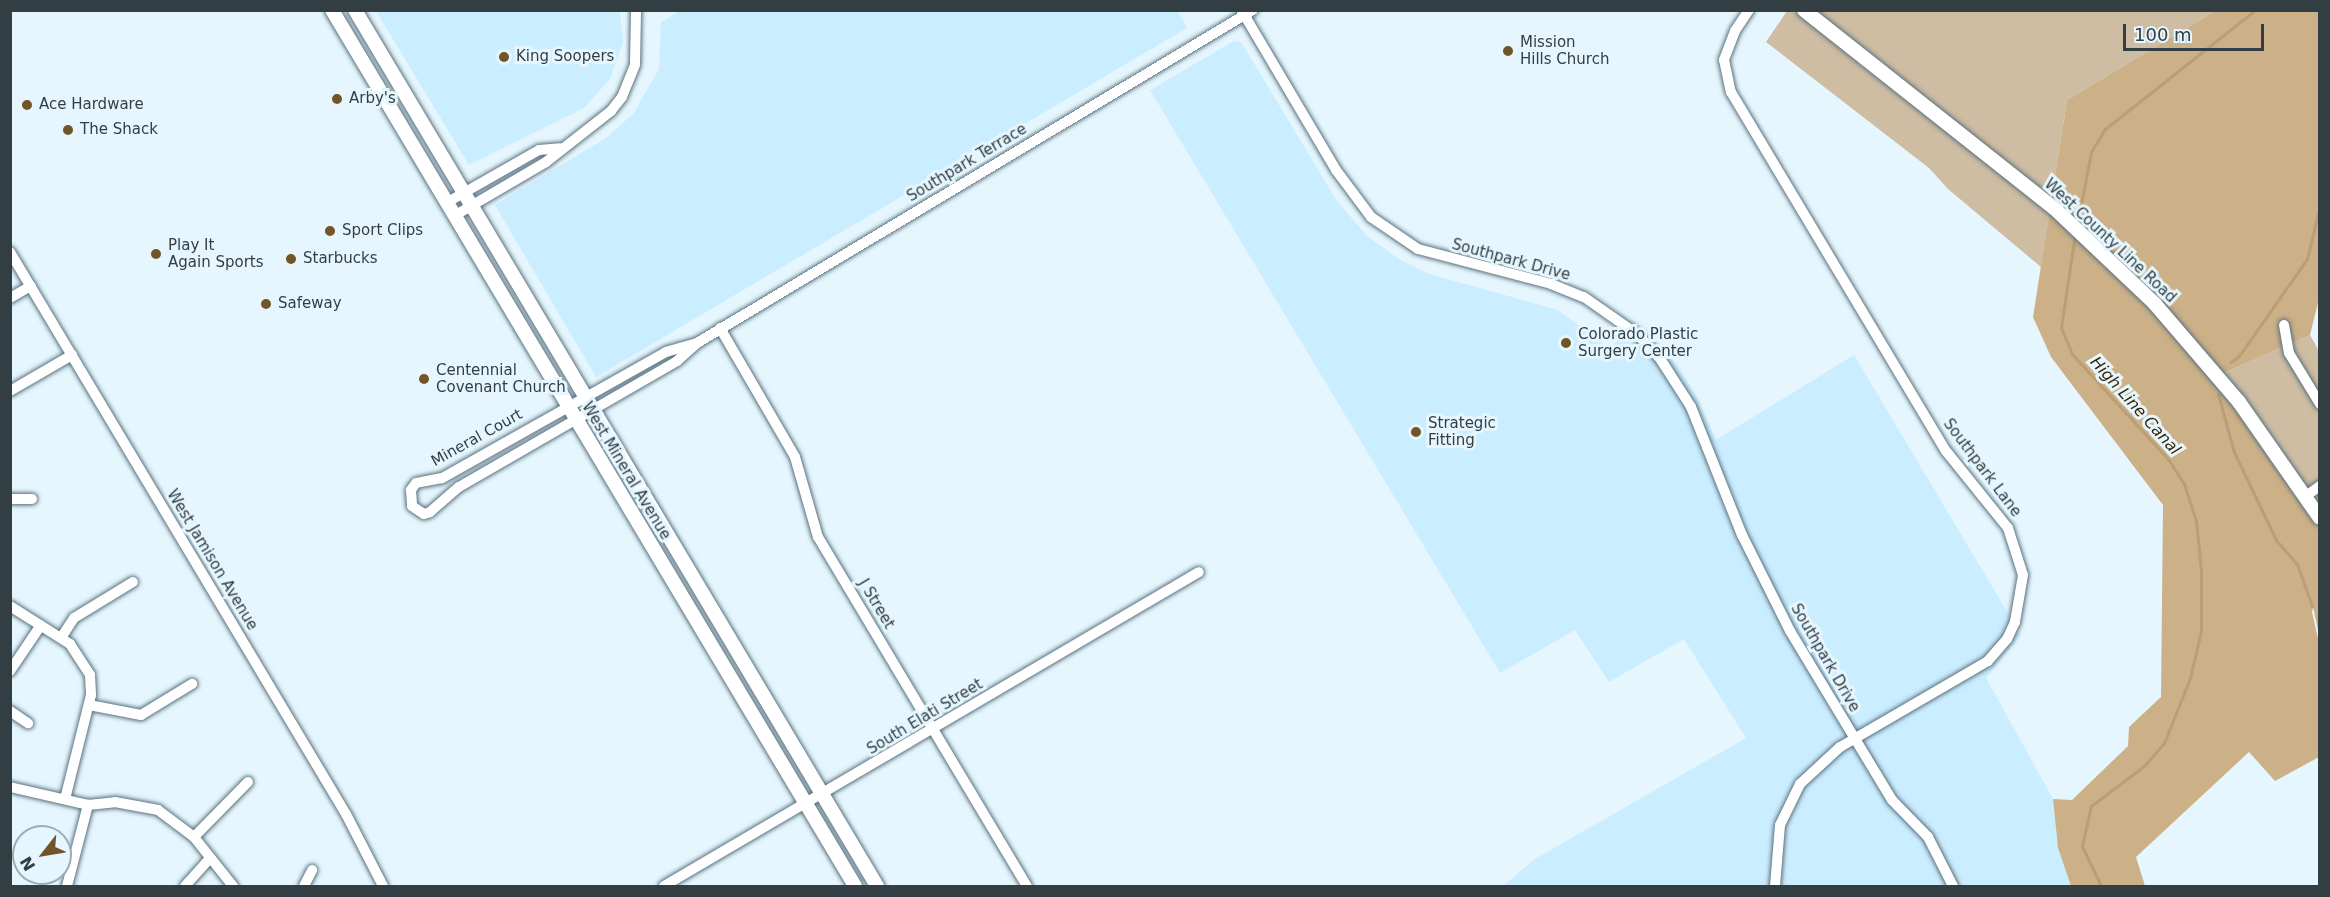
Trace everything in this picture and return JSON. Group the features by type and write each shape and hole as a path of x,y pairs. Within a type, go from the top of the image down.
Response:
{"main road":[{"name":"West Mineral Avenue","path":"332,10 855,886"},
{"name":"West Mineral Avenue","path":"355,10 462,194 877,886"},
{"name":"West County Line Road","path":"1804,10 2054,208 2086,236 2192,345 2269,442 2319,518"}],"street":[{"path":"454,216 546,162 560,148 600,121 622,97 636,56 636,10"},
{"name":"Southpark Lane","path":"1749,10 1735,31 1724,60 1731,92 1946,451 2008,528 2023,575 2015,622 1988,661 1825,758 1792,795 1777,836 1775,886"},
{"name":"Southpark Drive","path":"1246,12 1336,170 1371,217 1418,249 1551,284 1584,297 1638,335 1661,360 1691,407 1769,591 1892,800 1928,837 1953,886"},
{"name":"Southpark Terrace","path":"576,420 683,357 696,343 720,328 1246,12"},
{"path":"446,203 539,150 560,148"},
{"name":"West Jamison Avenue","path":"10,252 346,814 383,886"},
{"path":"10,298 30,286"},
{"path":"2283,325 2289,352 2319,404"},
{"name":"J Street","path":"720,328 795,457 818,537 1028,886"},
{"name":"Southpark Terrace","path":"586,398 666,352 696,343"},
{"path":"10,391 72,355"},
{"name":"Mineral Court","path":"576,420 459,487 430,512 424,514 412,506 411,490 416,483 442,478 586,398"},
{"path":"2306,496 2319,486"},
{"path":"10,500 32,499"},
{"name":"South Elati Street","path":"664,886 823,795 1199,572"},
{"path":"61,638 74,618 133,582"},
{"path":"10,606 61,638 86,664 92,688 65,799"},
{"path":"10,671 41,625"},
{"path":"89,705 131,716 141,715 192,684"},
{"path":"10,711 28,723"},
{"path":"194,837 248,782"},
{"path":"10,787 88,805 115,802 158,810 194,837 209,859 233,886"},
{"path":"67,886 88,805"},
{"path":"185,886 209,859"},
{"path":"304,886 312,870"}],"shaded area":[{"path":"1177,10 1187,28 596,377 495,205 606,138 634,113 659,69 661,22 680,11"},
{"path":"376,11 620,11 623,42 610,79 584,108 469,165"},
{"path":"1787,11 2215,11 2067,100 2041,267 1948,189 1929,168 1766,42"},
{"path":"2215,11 2319,11 2319,299 2310,335 2224,373 2257,414 2319,507 2319,635 2313,607 2312,612 2319,643 2319,757 2275,781 2249,752 2136,857 2145,886 2071,886 2058,848 2053,799 2072,800 2128,746 2129,727 2161,697 2163,505 2051,357 2033,317 2067,100"},
{"path":"1234,41 1241,42 1337,201 1368,237 1402,261 1429,274 1558,310 1610,349 1634,320 1677,365 1697,397 1716,440 1854,355 2021,635 1986,678 2053,799 2058,848 2071,886 1503,886 1535,859 1746,738 1684,639 1609,682 1575,630 1500,673 1150,90"},
{"path":"2310,335 2319,351 2319,507 2257,414 2224,373"}],"waterway":[{"name":"High Line Canal","path":"2077,225 2091,152 2105,129 2255,10"},
{"path":"2231,362 2239,356 2307,259 2320,205"},
{"name":"High Line Canal","path":"2075,234 2061,328 2072,354 2168,459 2184,484 2196,521 2201,570 2201,631 2190,678 2164,743 2144,766 2091,806 2082,846 2101,886"},
{"path":"2218,394 2234,452 2276,540 2297,564 2312,606"}],"place":[{"name":"Mission Hills Church","path":"1508,51"},
{"name":"King Soopers","path":"504,57"},
{"name":"Arby's","path":"337,99"},
{"name":"Ace Hardware","path":"27,105"},
{"name":"The Shack","path":"68,130"},
{"name":"Sport Clips","path":"330,231"},
{"name":"Play It Again Sports","path":"156,254"},
{"name":"Starbucks","path":"291,259"},
{"name":"Safeway","path":"266,304"},
{"name":"Colorado Plastic Surgery Center","path":"1566,343"},
{"name":"Centennial Covenant Church","path":"424,379"},
{"name":"Strategic Fitting","path":"1416,432"}]}
